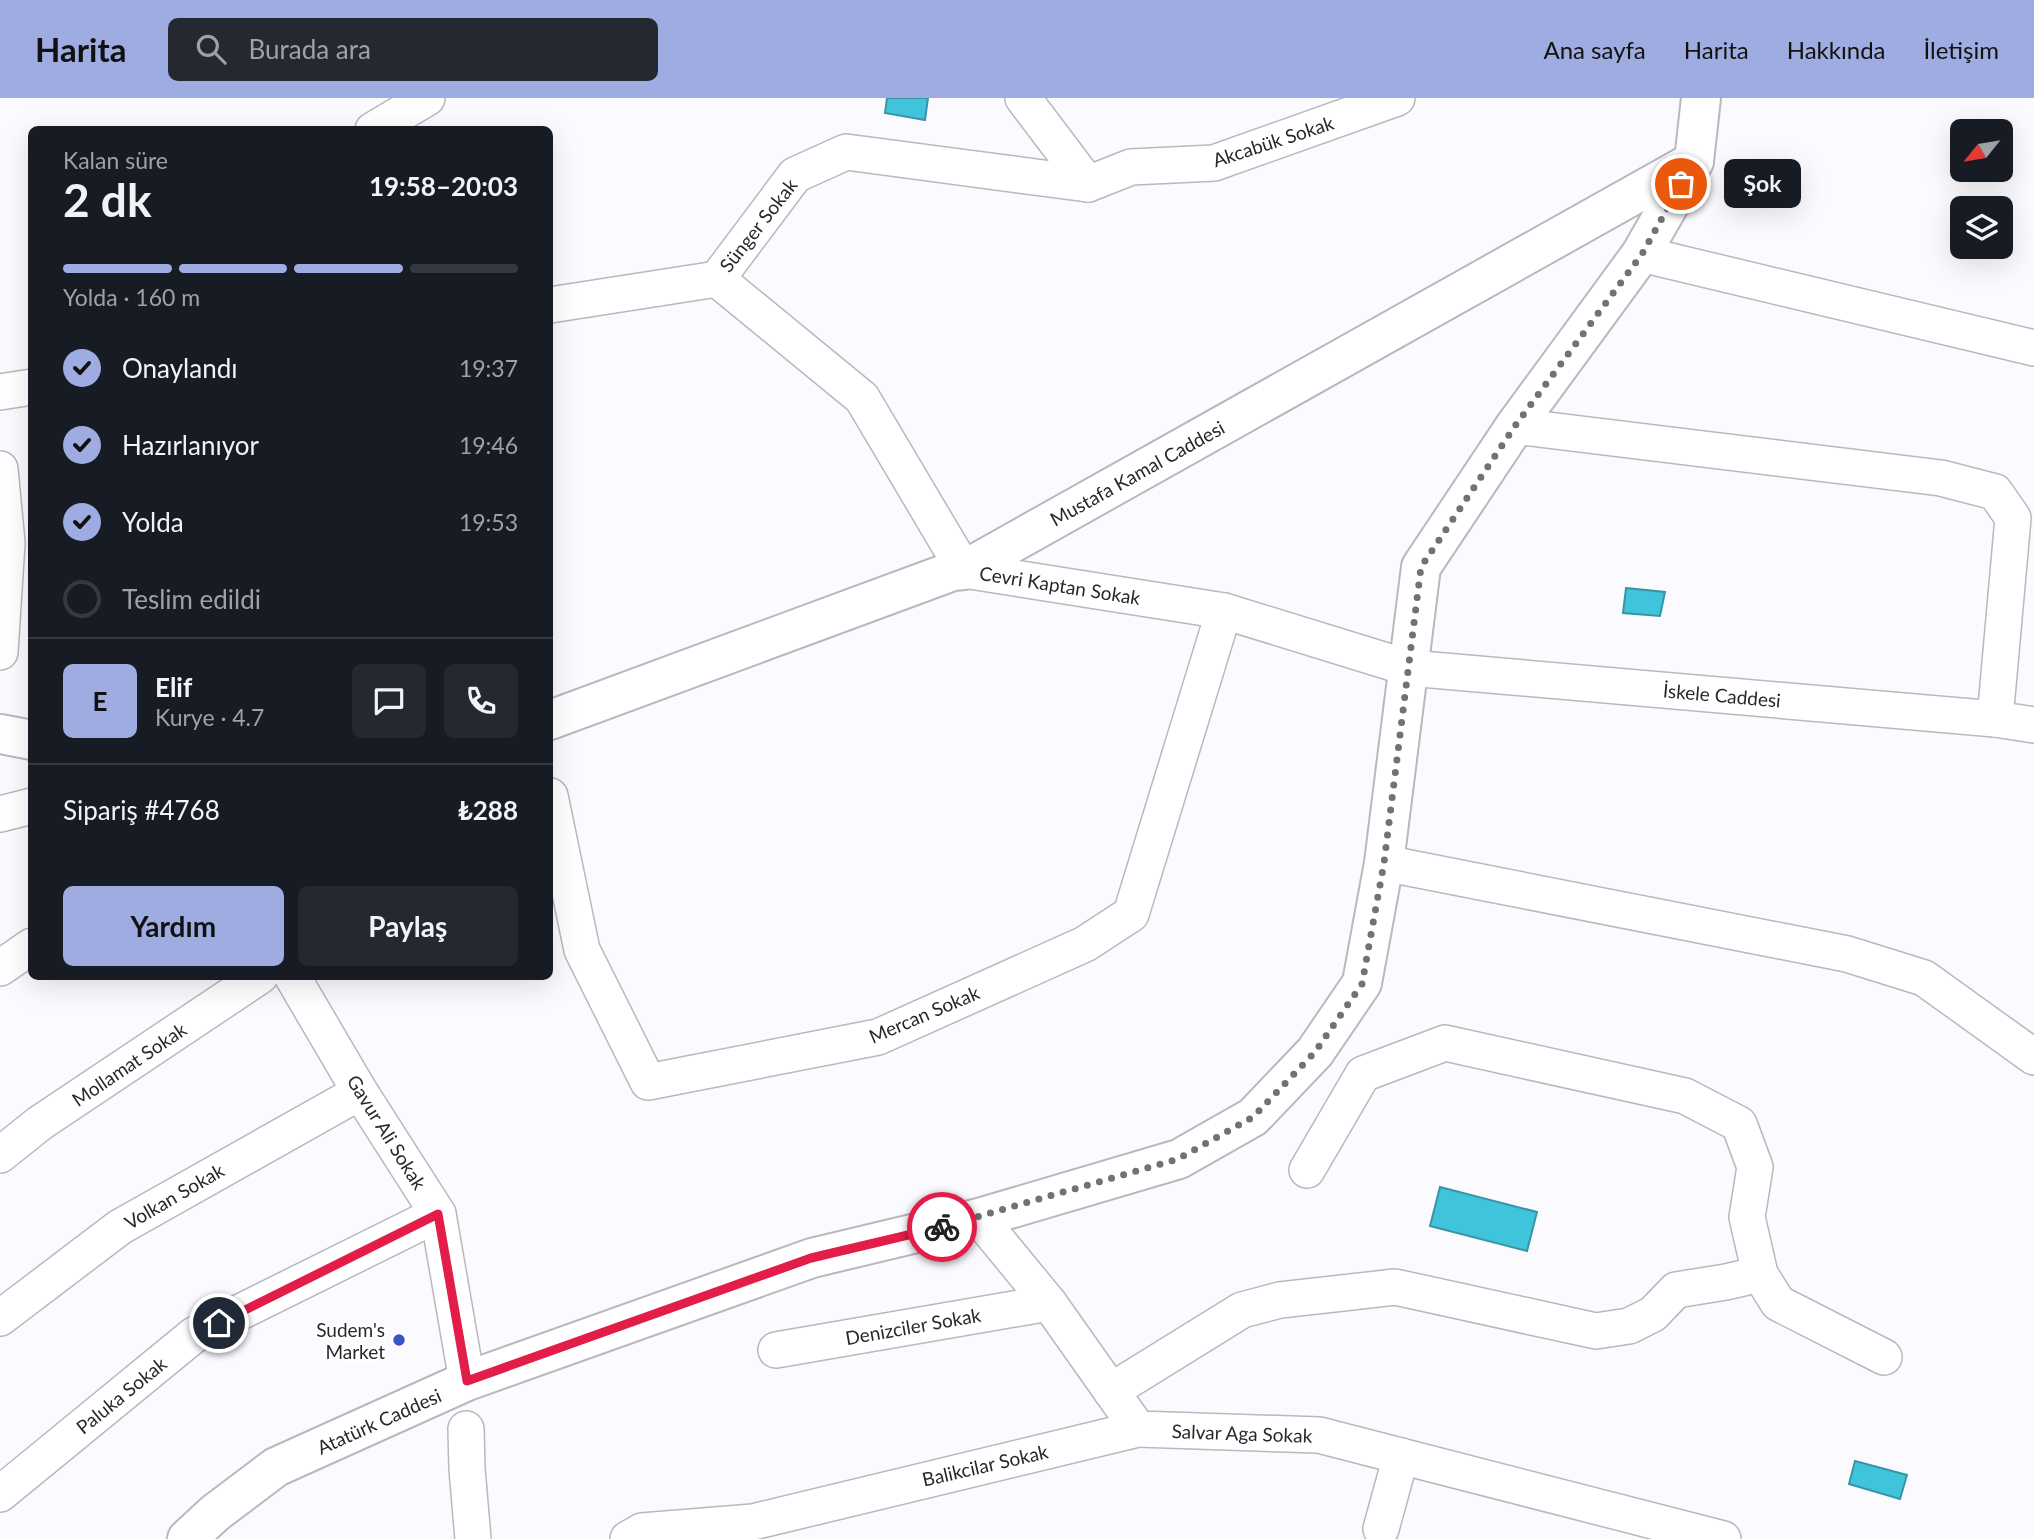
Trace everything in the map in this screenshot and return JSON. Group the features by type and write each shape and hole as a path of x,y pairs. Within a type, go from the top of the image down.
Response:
{"street":[{"path":"380,126 427,98"},
{"path":"1023,98 1088,184"},
{"name":"Akcabük Sokak","path":"1088,184 1130,167 1214,163 1398,98"},
{"name":"Atatürk Caddesi","path":"187,1539 215,1513 276,1467 467,1381 811,1258 979,1218 1178,1159 1253,1117 1315,1052 1362,984 1384,863 1421,567 1515,426 1642,254 1694,161 1701,98"},
{"name":"Sünger Sokak","path":"553,305 717,278 795,175 846,152 1088,184"},
{"name":"Mustafa Kamal Caddesi","path":"553,719 953,570 964,570 1694,161"},
{"path":"1642,254 2034,348"},
{"name":"Cevri Kaptan Sokak","path":"717,278 862,398 964,570 1224,611 1409,668"},
{"path":"0,392 28,388"},
{"path":"1515,426 1941,478 1994,492 2013,519 1995,719"},
{"path":"0,470 7,543 0,652"},
{"name":"Mercan Sokak","path":"553,810 582,950 648,1082 878,1037 1085,944 1131,914 1224,611"},
{"name":"İskele Caddesi","path":"1409,668 1995,719 2034,726"},
{"path":"0,734 28,739"},
{"path":"0,814 28,807"},
{"path":"1384,863 1847,954 1924,978 2034,1057"},
{"path":"0,968 28,949"},
{"name":"Mollamat Sokak","path":"0,1154 40,1123 254,980"},
{"name":"Gavur Ali Sokak","path":"294,980 360,1092 438,1214 467,1381"},
{"path":"1307,1170 1363,1074 1445,1044 1685,1096 1739,1124 1755,1167 1746,1217 1760,1274 1778,1303 1884,1357"},
{"name":"Volkan Sokak","path":"0,1318 120,1227 360,1092"},
{"name":"Paluka Sokak","path":"0,1494 194,1335 438,1214"},
{"path":"979,1218 1049,1303 1138,1429"},
{"path":"1111,1391 1242,1310 1280,1300 1395,1287 1596,1331 1629,1326 1653,1314 1676,1290 1760,1274"},
{"name":"Denizciler Sokak","path":"776,1350 1049,1303"},
{"path":"466,1429 473,1539"},
{"name":"Salvar Aga Sokak","path":"1138,1429 1319,1435 1723,1539"},
{"name":"Balikcilar Sokak","path":"628,1539 642,1531 753,1522 1138,1429"},
{"path":"1381,1529 1401,1456"}],"water":[{"path":"887,98 928,98 925,120 885,113"},
{"path":"1626,588 1665,592 1660,616 1623,613"},
{"path":"1440,1187 1537,1212 1527,1251 1430,1226"},
{"path":"1855,1461 1907,1475 1900,1499 1849,1484"}],"way so far":[{"path":"942,1227 1178,1159 1253,1117 1315,1052 1362,984 1384,863 1421,567 1515,426 1642,254 1681,184"}],"place":[{"name":"Şok","path":"1681,184"},
{"name":"Sudem's Market","path":"399,1340"}],"route":[{"path":"219,1323 438,1214 467,1381 811,1258 942,1227"}]}
